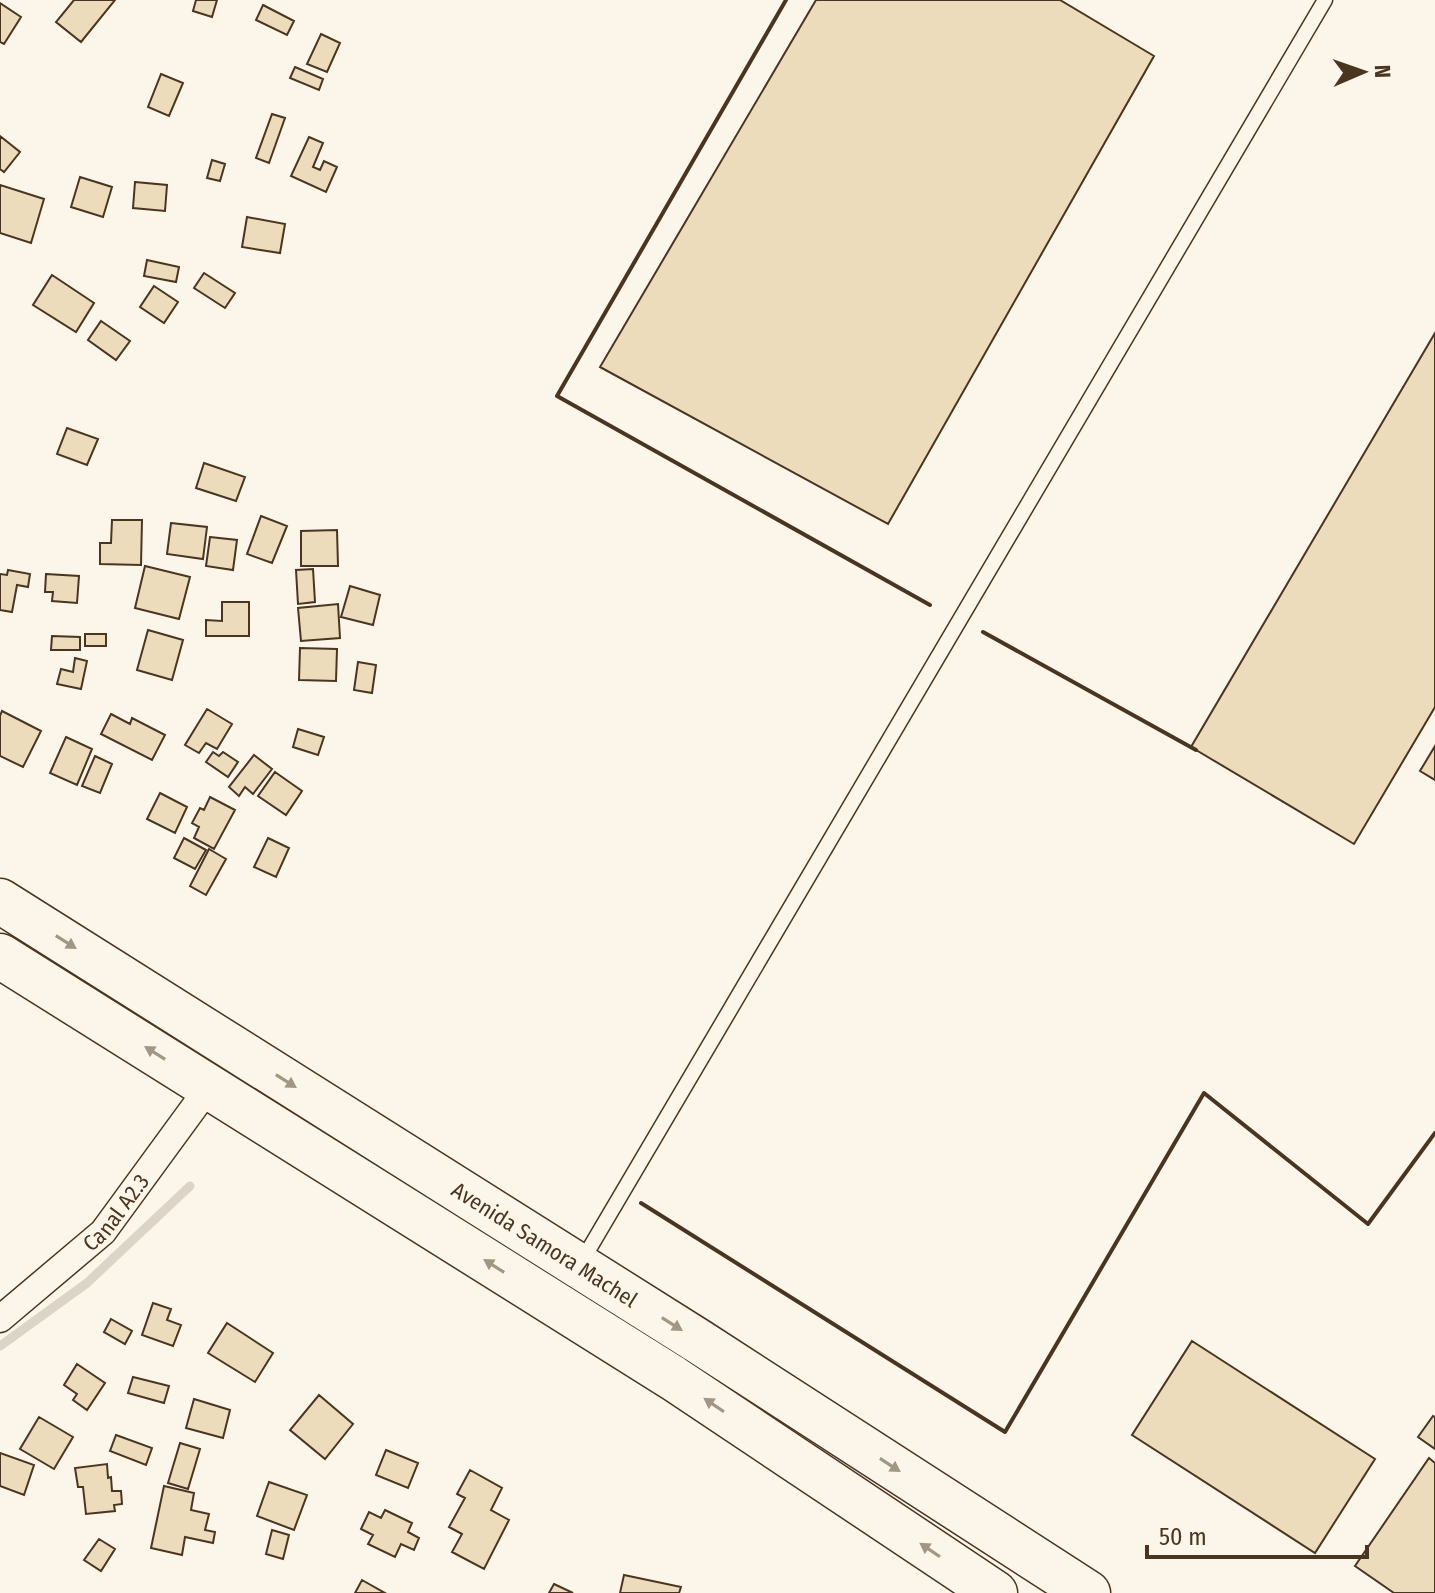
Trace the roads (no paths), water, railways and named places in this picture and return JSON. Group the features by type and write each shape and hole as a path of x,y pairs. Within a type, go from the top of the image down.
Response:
{"highway":[{"name":"Avenida Samora Machel","path":"0,901 698,1341 1088,1593"},
{"name":"Avenida Samora Machel","path":"0,956 673,1378 995,1593"}],"street":[{"name":"Canal A2.3","path":"0,1319 103,1232 209,1087"}],"lane":[{"path":"579,1266 1325,0"}],"waterway":[{"path":"0,1346 87,1283 190,1186"}]}
